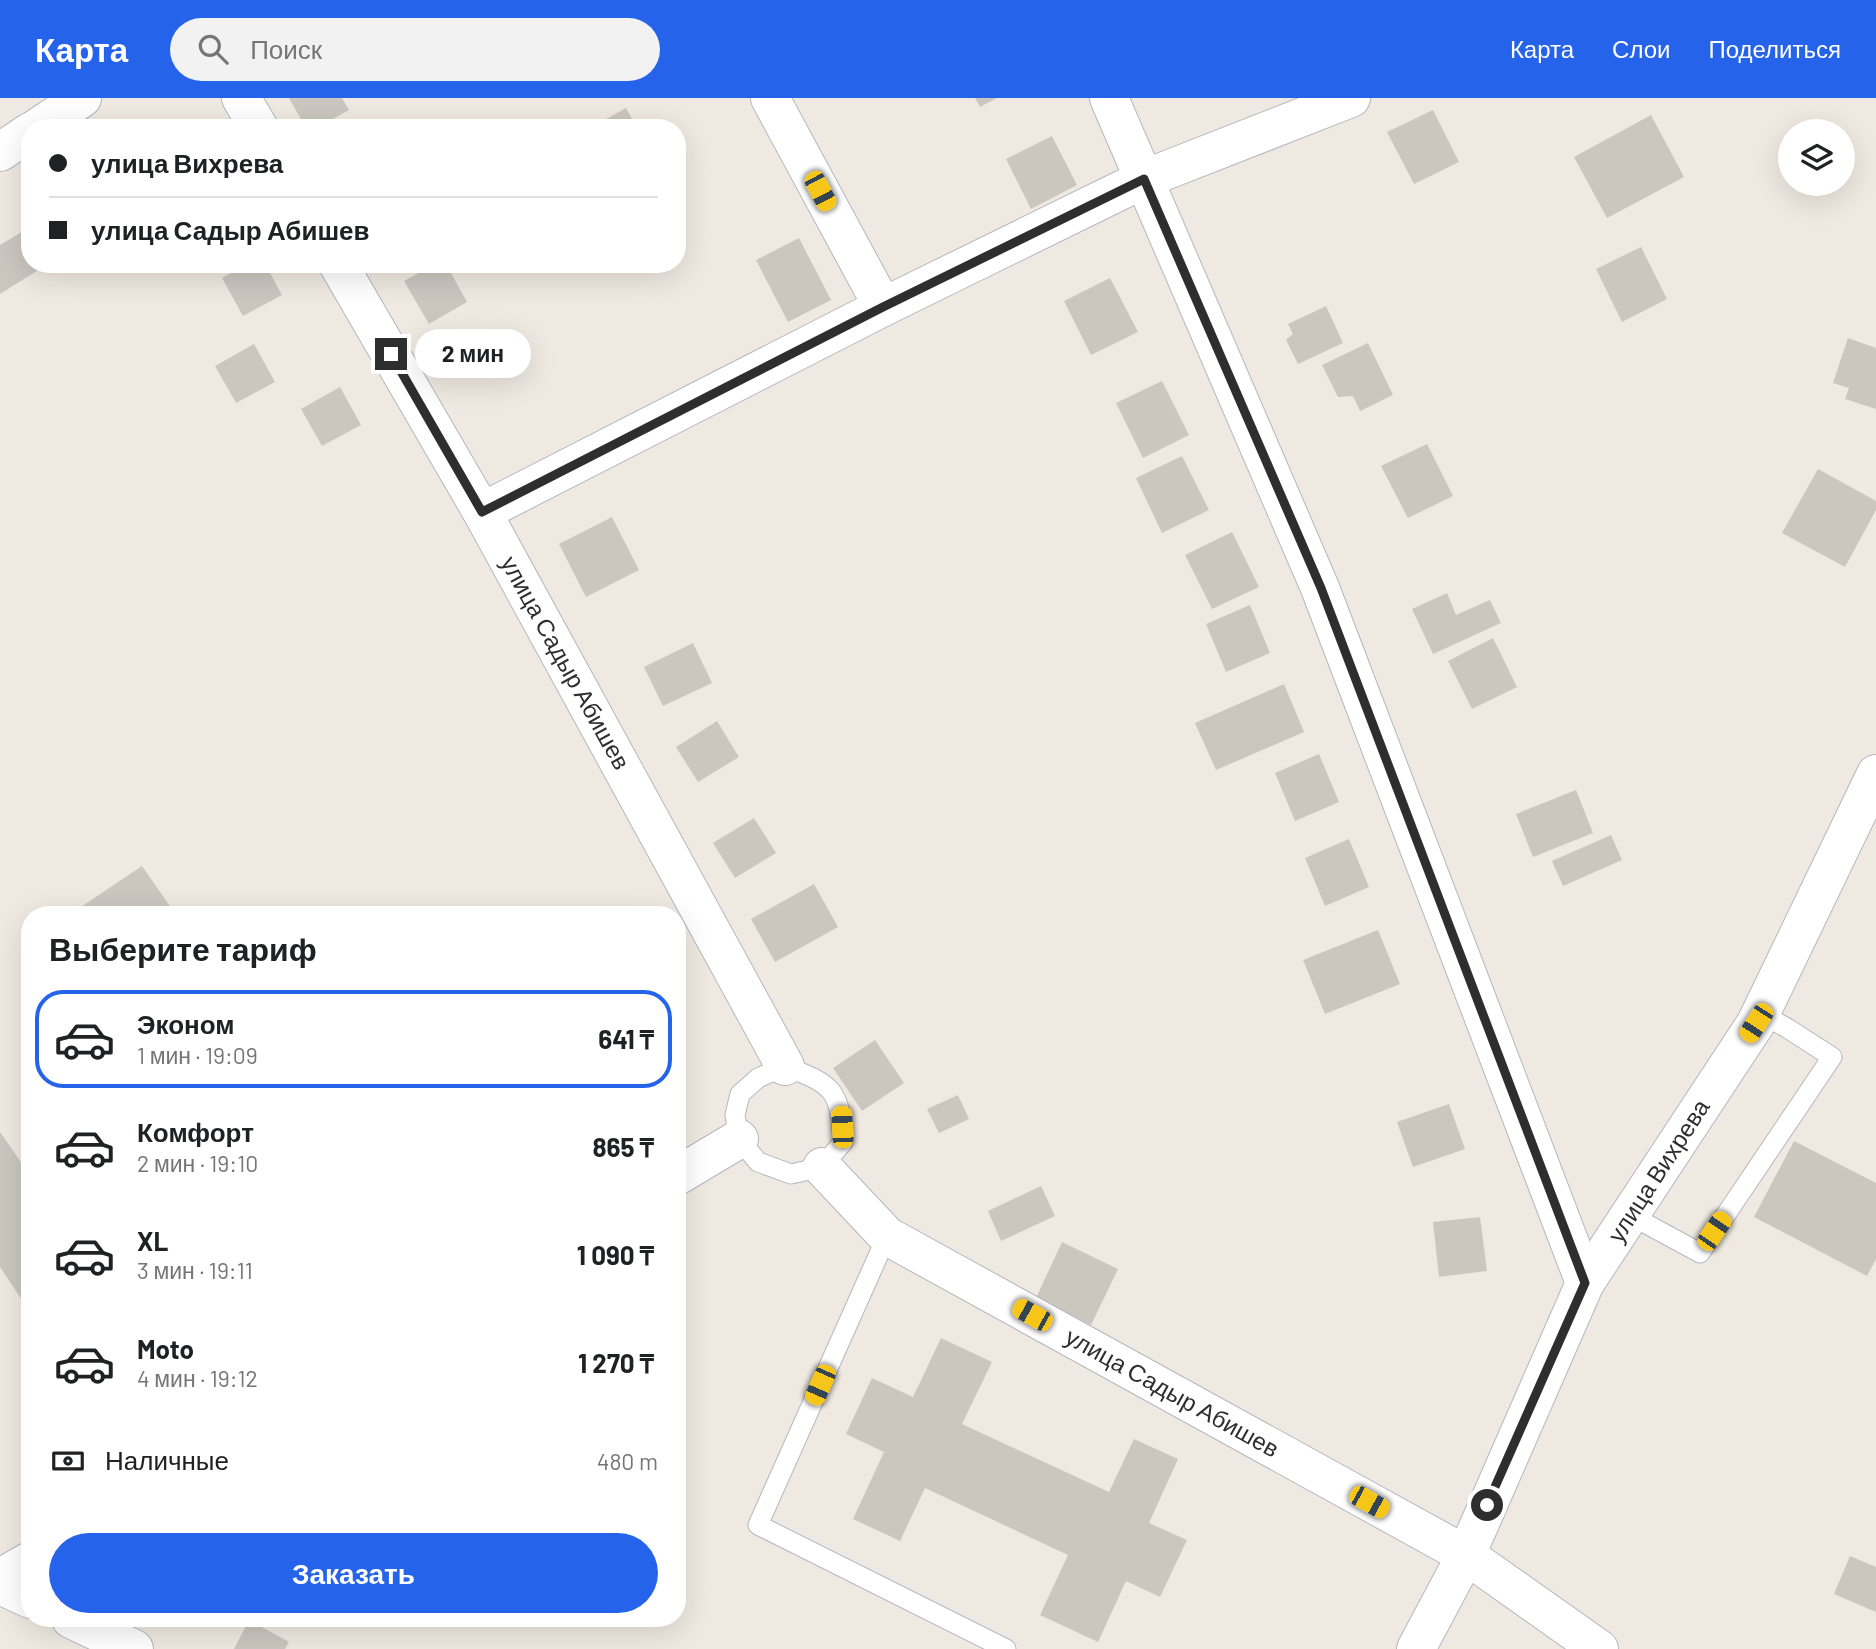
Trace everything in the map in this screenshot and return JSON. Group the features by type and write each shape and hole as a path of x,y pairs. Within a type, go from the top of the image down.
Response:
{"street":[{"path":"50,119 82,98"},
{"path":"241,98 254,119"},
{"path":"770,98 883,307"},
{"path":"1110,98 1321,588 1585,1283"},
{"path":"482,512 883,307 1144,179 1351,98"},
{"path":"0,152 21,138"},
{"name":"улица Садыр Абишев","path":"343,273 482,512 785,1066"},
{"name":"улица Вихрева","path":"1416,1649 1466,1555 1585,1283 1760,1013 1876,774"},
{"path":"686,1171 739,1139"},
{"name":"улица Садыр Абишев","path":"822,1167 887,1236 1466,1555 1599,1649"},
{"path":"0,1578 21,1566"},
{"path":"0,1584 21,1594"},
{"path":"88,1627 134,1649"}],"lane":[{"path":"1630,1215 1700,1253 1832,1057 1760,1013"},
{"path":"785,1066 819,1079 836,1096 842,1112 843,1142 822,1167 791,1174 758,1162 739,1139 734,1115 740,1094 758,1078 785,1066"},
{"path":"887,1236 758,1525 1006,1649"}],"building":[{"path":"289,98 342,98 349,110 333,119 301,119"},
{"path":"975,98 997,98 980,107"},
{"path":"626,108 632,119 606,119"},
{"path":"1433,110 1459,162 1414,184 1387,132"},
{"path":"1651,115 1684,177 1607,218 1574,157"},
{"path":"1052,136 1077,185 1031,209 1006,159"},
{"path":"21,232 21,273 34,273 0,294 0,245"},
{"path":"799,238 831,300 788,322 756,260"},
{"path":"1641,247 1667,299 1622,322 1596,269"},
{"path":"231,273 270,273 282,295 243,316 222,278"},
{"path":"419,273 451,273 467,302 429,324 404,281"},
{"path":"1110,278 1138,332 1091,355 1064,301"},
{"path":"1326,306 1343,343 1298,364 1286,340 1293,334 1288,324"},
{"path":"1848,338 1876,348 1876,409 1845,399 1849,388 1833,383"},
{"path":"1368,343 1393,395 1360,411 1353,396 1338,397 1322,365"},
{"path":"254,344 275,382 236,403 215,366"},
{"path":"1162,381 1189,435 1143,458 1116,403"},
{"path":"340,387 361,425 322,446 301,409"},
{"path":"1427,444 1453,496 1408,518 1381,466"},
{"path":"1182,456 1209,510 1162,533 1136,478"},
{"path":"1818,469 1876,501 1876,510 1845,567 1782,533"},
{"path":"612,517 639,570 586,597 559,544"},
{"path":"1232,532 1259,587 1212,609 1185,555"},
{"path":"1447,593 1456,615 1490,600 1501,623 1433,654 1412,609"},
{"path":"1250,605 1270,653 1226,672 1206,624"},
{"path":"1493,638 1517,687 1472,709 1448,661"},
{"path":"693,643 712,683 663,706 644,667"},
{"path":"1284,684 1304,732 1216,770 1195,723"},
{"path":"717,721 739,757 698,782 676,747"},
{"path":"1319,754 1339,802 1295,821 1275,773"},
{"path":"1576,790 1593,833 1533,857 1516,814"},
{"path":"754,818 776,853 735,878 713,843"},
{"path":"1611,835 1622,860 1563,886 1552,861"},
{"path":"1349,839 1369,887 1325,906 1305,858"},
{"path":"142,866 170,906 82,906"},
{"path":"814,884 838,927 775,962 751,919"},
{"path":"1378,930 1400,984 1325,1014 1303,960"},
{"path":"875,1040 904,1083 862,1111 833,1068"},
{"path":"958,1095 969,1119 939,1133 927,1109"},
{"path":"1449,1104 1465,1149 1413,1167 1397,1122"},
{"path":"0,1132 21,1162 21,1298 0,1267"},
{"path":"1794,1141 1876,1183 1876,1259 1867,1276 1754,1217"},
{"path":"1041,1186 1055,1216 1001,1241 988,1211"},
{"path":"1480,1217 1487,1271 1439,1277 1433,1222"},
{"path":"1062,1242 1118,1269 1091,1325 1036,1298"},
{"path":"941,1338 992,1362 962,1424 1109,1492 1134,1439 1178,1459 1149,1523 1187,1540 1160,1597 1126,1581 1098,1642 1040,1615 1068,1555 925,1488 900,1541 853,1519 884,1452 846,1434 872,1378 913,1397"},
{"path":"1850,1556 1876,1567 1876,1612 1834,1594"},
{"path":"245,1627 262,1627 289,1642 285,1649 234,1649"}],"route":[{"path":"391,354 482,512 883,307 1144,179 1321,588 1585,1283 1487,1505"}]}
